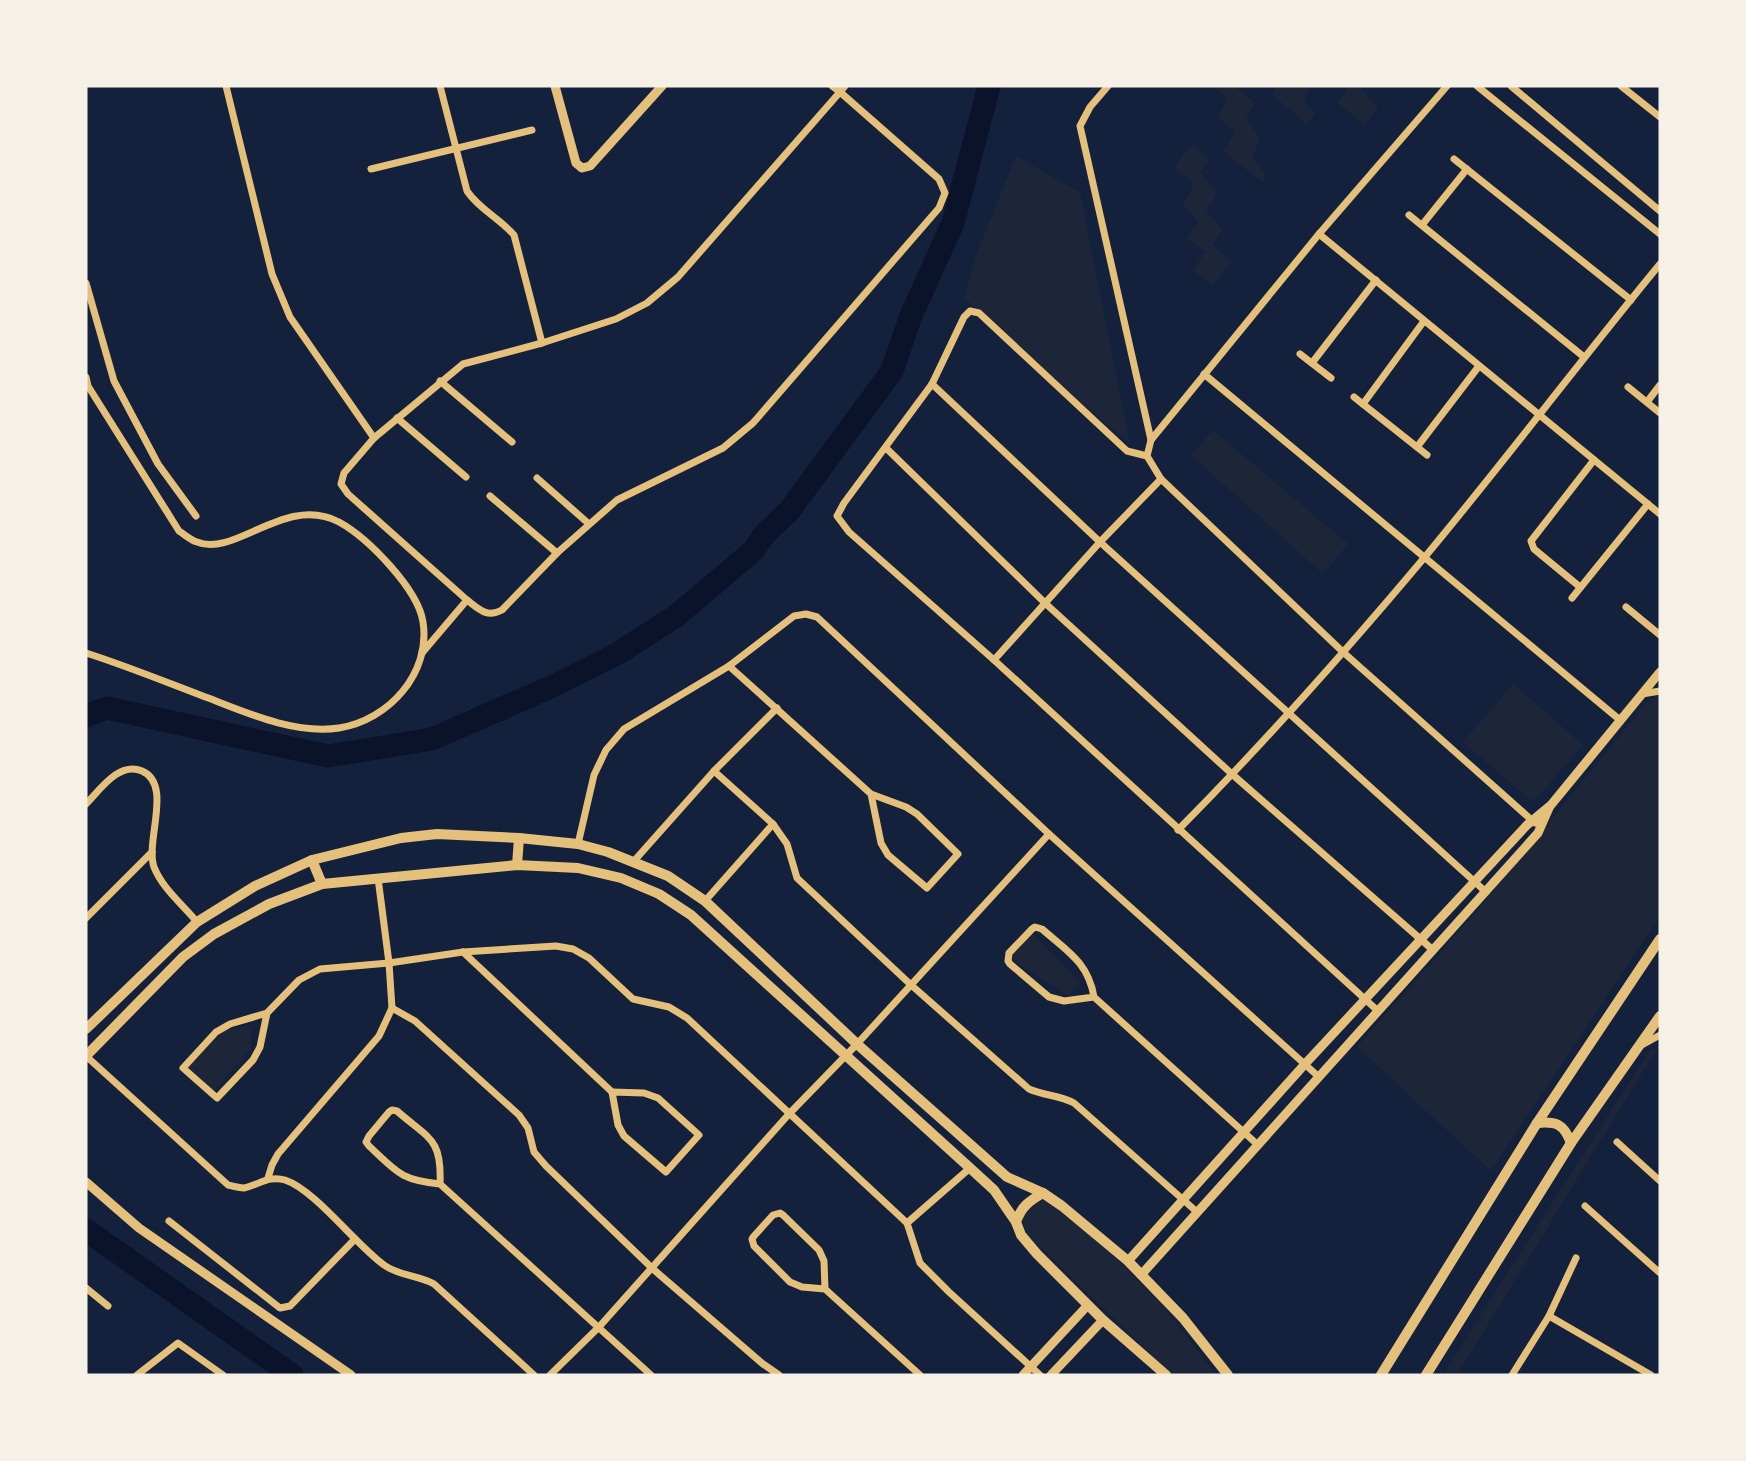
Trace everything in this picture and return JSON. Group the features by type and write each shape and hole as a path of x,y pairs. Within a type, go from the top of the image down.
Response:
{"main road":[{"path":"86,1029 197,922 255,886 312,860 401,838 437,834 578,844 634,861 668,876 705,901 857,1044 1007,1177 1043,1193 1062,1206 1128,1261 1183,1318 1228,1375"},
{"path":"517,865 519,838"},
{"path":"312,860 322,884"},
{"path":"86,1056 183,957 214,934 269,904 322,884 517,865 601,872 659,894 691,915 994,1190 1016,1222 1021,1235 1037,1254 1103,1320 1166,1375"},
{"path":"1381,1375 1537,1124 1660,939"},
{"path":"1426,1375 1571,1143 1660,1016"},
{"path":"1537,1124 1552,1121 1560,1124 1566,1130 1571,1143"},
{"path":"1016,1222 1020,1211 1029,1200 1043,1193"}],"street":[{"path":"226,86 272,274 290,317 374,438"},
{"path":"440,86 467,191 474,202 502,221 514,235 542,343"},
{"path":"555,86 576,163 582,168 590,166 662,86"},
{"path":"832,86 842,89 939,179 945,192 939,208 753,423 723,448 617,500 557,553 502,610 493,615 484,614 467,600 348,494 341,484 344,473 374,438 463,364 542,343 616,319 647,303 678,277 842,89"},
{"path":"1108,86 1090,107 1080,126 1151,440"},
{"path":"1147,456 1151,440 1204,374 1319,234 1447,86"},
{"path":"1477,86 1660,234"},
{"path":"1511,86 1660,211"},
{"path":"1621,86 1660,117"},
{"path":"371,169 532,130"},
{"path":"1454,159 1631,300"},
{"path":"1422,225 1467,169"},
{"path":"1409,215 1584,357"},
{"path":"1319,234 1660,514"},
{"path":"1178,830 1290,713 1425,556 1660,264"},
{"path":"1312,363 1376,280"},
{"path":"86,288 114,381 158,464 196,516"},
{"path":"1378,1011 849,531 837,516 932,384 964,317 970,311 979,313 1127,451 1147,456 1161,478 1343,652 1541,828"},
{"path":"1363,404 1424,321"},
{"path":"1300,354 1331,378"},
{"path":"1417,447 1479,366"},
{"path":"1204,374 1620,720"},
{"path":"440,381 512,442"},
{"path":"86,383 179,531 197,543 216,545 289,516 313,515 338,522 362,538 399,577 416,600 423,622 422,653"},
{"path":"932,384 1100,542 1486,892"},
{"path":"1647,402 1660,385"},
{"path":"1628,387 1660,413"},
{"path":"1354,397 1427,455"},
{"path":"397,418 466,477"},
{"path":"886,448 1045,603 1233,775 1433,950"},
{"path":"1580,587 1534,549 1531,541 1594,460"},
{"path":"537,478 589,524"},
{"path":"994,660 1161,478"},
{"path":"490,496 557,553"},
{"path":"1572,598 1648,504"},
{"path":"87,654 247,713 298,727 339,728 370,718 388,707 402,693 413,676 422,653 467,600"},
{"path":"1626,607 1660,635"},
{"path":"578,844 594,775 606,750 624,729 729,666 794,616 806,614 817,617 1049,834 1319,1077"},
{"path":"729,666 871,794 917,814 958,854 927,888 888,855 881,843 871,794"},
{"path":"1141,1275 1541,828 1551,806 1660,671"},
{"path":"1642,694 1660,691"},
{"path":"634,861 714,771 777,708"},
{"path":"86,804 115,775 126,769 141,770 151,777 157,789 152,852 154,866 167,889 197,922"},
{"path":"714,771 773,824 787,844 797,877 910,984 1029,1089 1044,1095 1061,1096 1074,1103 1197,1212"},
{"path":"1128,1261 1421,939 1532,820 1551,806"},
{"path":"705,901 773,824"},
{"path":"550,1375 653,1269 789,1114 846,1056 1049,834"},
{"path":"86,918 152,852"},
{"path":"268,1178 278,1154 379,1035 392,1008 378,878"},
{"path":"1094,997 1064,1001 1049,997 1010,964 1009,953 1032,929 1042,929 1083,966 1091,978 1094,997 1258,1145"},
{"path":"267,1013 260,1047 253,1060 217,1098 183,1068 216,1032 230,1024 267,1013 299,980 320,970 463,952 556,946 573,949 589,958 633,999 669,1007 687,1018 907,1223 920,1263 949,1293 1040,1375"},
{"path":"463,952 612,1092 618,1125 624,1136 666,1172 699,1135 658,1098 644,1093 612,1092"},
{"path":"392,1008 415,1021 519,1115 528,1128 534,1152 546,1166 653,1269 762,1364 779,1375"},
{"path":"1639,1047 1660,1035"},
{"path":"86,1056 228,1185 243,1188 268,1178 284,1180 302,1188 386,1266 434,1284 534,1375"},
{"path":"440,1184 442,1160 435,1143 397,1111 389,1112 369,1136 366,1142 369,1146 401,1175 412,1180 440,1184 651,1375"},
{"path":"1617,1142 1660,1181"},
{"path":"907,1223 970,1167"},
{"path":"86,1182 139,1227 351,1375"},
{"path":"1585,1206 1660,1273"},
{"path":"825,1289 824,1261 819,1251 783,1215 773,1215 754,1236 754,1246 790,1282 802,1287 825,1289 920,1375"},
{"path":"169,1221 280,1308 290,1306 355,1239"},
{"path":"1512,1375 1549,1316 1576,1258"},
{"path":"86,1288 108,1306"},
{"path":"1023,1375 1088,1305"},
{"path":"1549,1316 1651,1375"},
{"path":"1051,1375 1103,1320"},
{"path":"137,1375 178,1343 223,1375"}],"shaded area":[{"path":"1213,86 1238,86 1237,88 1255,103 1246,119 1260,138 1252,158 1266,174 1263,183 1223,151 1236,132 1218,118 1227,99"},
{"path":"1277,86 1310,86 1304,99 1315,114 1307,124 1271,94"},
{"path":"1343,86 1360,86 1378,109 1364,125 1337,102 1347,90"},
{"path":"1195,145 1209,161 1200,171 1217,193 1206,212 1222,229 1213,245 1232,261 1213,286 1193,270 1206,252 1186,238 1199,221 1183,206 1194,183 1174,169 1184,152"},
{"path":"1016,156 1080,192 1130,444 964,298 977,252"},
{"path":"1213,430 1348,544 1323,574 1191,455"},
{"path":"1513,684 1583,745 1533,802 1463,742"},
{"path":"1660,696 1660,916 1491,1171 1357,1047 1467,922 1649,700"},
{"path":"1032,933 1080,983 1068,996 1008,957"},
{"path":"254,1025 251,1029 251,1049 212,1092 185,1069 218,1031"},
{"path":"1657,1049 1457,1375 1446,1375 1448,1366 1650,1050"},
{"path":"1039,1196 1056,1199 1160,1302 1216,1375 1172,1375 1022,1229 1023,1215"}],"waterway":[{"path":"86,716 107,708 328,756 432,739 553,686 617,654 676,616 753,551 764,535 789,511 892,371 910,318 953,223 989,86"},
{"path":"86,1230 292,1375"}]}
